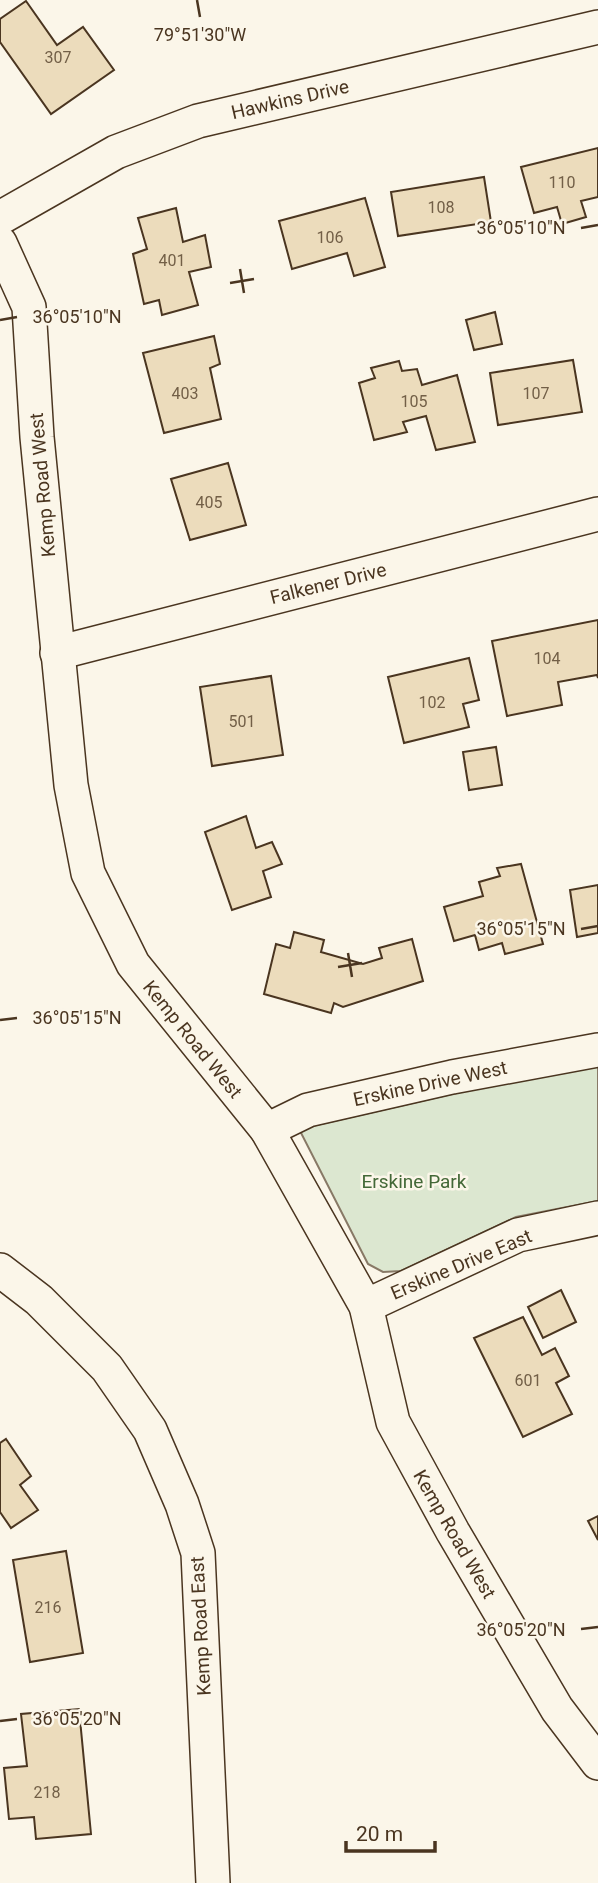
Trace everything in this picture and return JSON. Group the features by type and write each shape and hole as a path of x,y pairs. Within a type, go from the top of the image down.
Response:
{"street":[{"name":"Hawkins Drive","path":"0,218 116,152 198,121 598,27"},
{"name":"Kemp Road West","path":"0,243 29,307 37,437 57,653 71,785 88,873 133,964 267,1130 366,1306 393,1422 453,1532 557,1709 598,1763"},
{"name":"Falkener Drive","path":"57,653 598,514"},
{"name":"Erskine Drive West","path":"267,1130 308,1111 452,1077 598,1050"},
{"name":"Erskine Drive East","path":"366,1306 518,1235 598,1218"},
{"name":"Kemp Road East","path":"0,1270 38,1300 107,1368 150,1430 182,1504 198,1553 213,1883"}],"green space":[{"name":"Erskine Park","path":"598,1065 598,1201 516,1217 401,1271 383,1272 368,1264 299,1129 574,1066"}],"building":[{"path":"26,1 57,45 83,27 114,70 51,114 0,42 0,19"},
{"path":"598,148 598,197 581,201 586,217 562,224 557,207 534,213 521,167"},
{"path":"484,177 491,222 398,236 391,192"},
{"path":"365,198 385,267 354,276 347,253 292,269 279,221"},
{"path":"176,208 183,242 205,235 211,267 189,272 198,305 162,315 159,300 144,304 133,254 147,249 138,218"},
{"path":"495,312 502,344 474,350 466,320"},
{"path":"214,336 220,364 210,368 221,419 164,433 143,353"},
{"path":"573,360 582,412 498,425 490,373"},
{"path":"399,361 402,371 417,369 422,385 457,375 475,442 436,450 426,416 403,422 407,432 374,440 359,383 375,378 371,368"},
{"path":"228,463 246,525 190,540 171,479"},
{"path":"598,620 598,678 597,675 558,682 562,705 507,716 492,641"},
{"path":"469,658 479,700 463,704 469,727 404,743 388,677"},
{"path":"271,676 283,755 212,766 200,687"},
{"path":"496,747 502,785 469,790 463,752"},
{"path":"246,816 256,848 272,842 282,864 263,871 271,897 232,910 205,832"},
{"path":"521,864 543,944 505,954 502,943 479,950 475,935 454,941 444,907 483,896 479,882 500,876 497,868"},
{"path":"598,885 598,933 577,937 570,890"},
{"path":"294,932 324,940 321,952 363,964 382,958 379,948 412,939 423,981 343,1007 334,1003 331,1013 264,994 276,944 290,948"},
{"path":"561,1290 576,1322 543,1338 528,1307"},
{"path":"523,1317 542,1355 555,1348 569,1376 556,1383 572,1414 523,1437 474,1338"},
{"path":"6,1439 31,1476 20,1485 38,1510 11,1528 0,1512 0,1443"},
{"path":"598,1516 598,1540 588,1521"},
{"path":"66,1551 83,1653 30,1662 13,1560"},
{"path":"79,1709 91,1834 36,1839 34,1817 9,1819 4,1768 27,1766 21,1714"}]}
